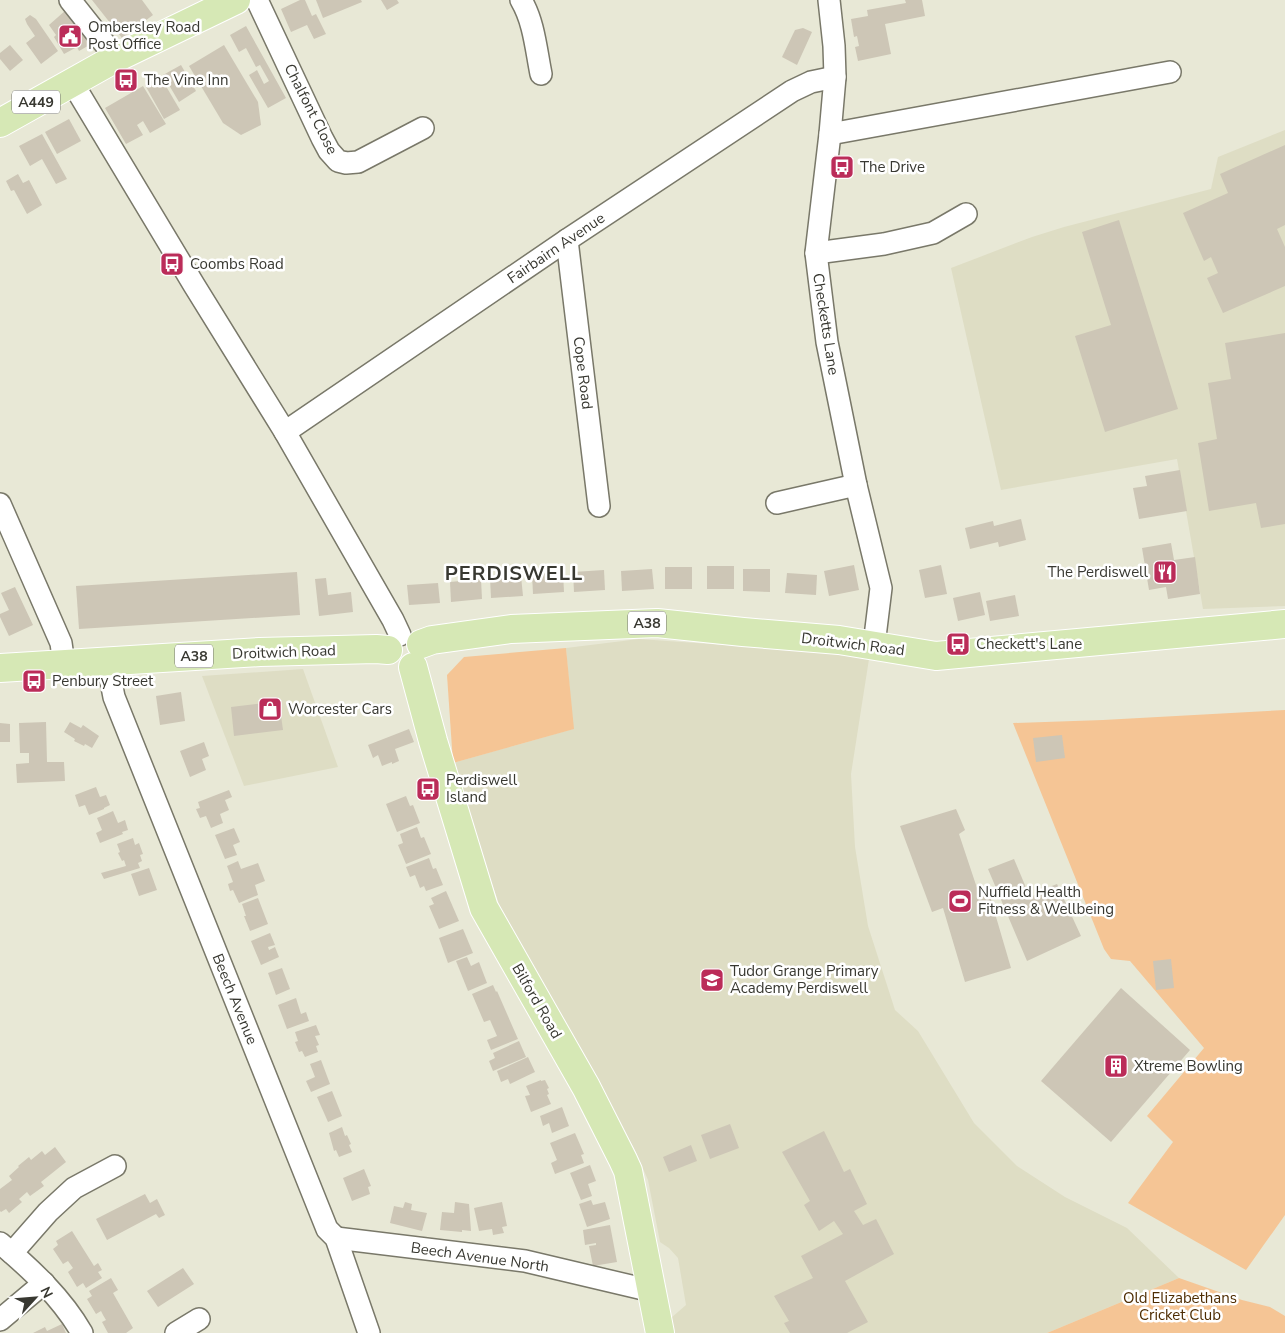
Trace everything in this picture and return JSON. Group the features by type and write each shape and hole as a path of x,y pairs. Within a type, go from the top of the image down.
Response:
{"main road":[{"name":"A449","path":"0,123 116,58 236,0"},
{"name":"Droitwich Road","path":"0,668 260,652 405,649 432,640 511,629 657,623 839,640 936,656 1285,624"},
{"name":"Bilford Road","path":"405,649 484,908 586,1088 628,1171 660,1333"}],"street":[{"path":"70,0 116,58"},
{"name":"Chalfont Close","path":"257,0 322,138 338,161 346,163 358,162 423,128"},
{"path":"521,0 527,9 534,35 540,74"},
{"name":"Checketts Lane","path":"829,0 833,26 835,77 816,253 827,342 856,485 881,588 874,645"},
{"path":"830,134 1170,72"},
{"name":"Fairbairn Avenue","path":"285,432 567,240 792,91 811,82 835,77"},
{"path":"72,82 285,432 393,620 405,649"},
{"path":"816,253 884,244 933,233 966,214"},
{"name":"Cope Road","path":"567,240 600,506"},
{"path":"777,503 856,485"},
{"path":"0,504 61,643 64,664"},
{"name":"Beech Avenue","path":"107,661 114,697 327,1229 336,1238 369,1333"},
{"path":"82,1333 75,1320 44,1283 6,1248 74,1188 114,1166"},
{"name":"Beech Avenue North","path":"336,1238 525,1261 652,1291"},
{"path":"0,1320 44,1283"},
{"path":"176,1333 199,1318"}],"shaded area":[{"path":"1285,130 1285,606 1203,609 1177,459 1001,490 951,268 1032,237 1064,227 1211,189 1218,157"},
{"name":"Tudor Grange Primary Academy Perdiswell","path":"639,639 811,651 869,659 851,774 855,847 868,926 895,1010 918,1031 974,1123 1017,1166 1065,1197 1127,1228 1179,1278 1047,1333 672,1333 671,1318 686,1305 678,1258 660,1242 648,1180 634,1148 521,950 499,904 474,833 453,763 573,729 566,648"},
{"path":"303,669 338,767 244,786 202,676"}],"green space":[{"path":"566,648 574,729 453,763 447,675 464,657"},
{"path":"1285,710 1285,1215 1246,1270 1128,1203 1173,1142 1147,1116 1204,1048 1130,961 1111,959 1104,949 1013,723"},
{"name":"Old Elizabethans Cricket Club","path":"1179,1278 1242,1300 1270,1307 1285,1316 1285,1333 1047,1333"}],"building":[{"path":"92,0 142,0 153,15 122,38"},
{"path":"300,0 305,0 312,16 316,14 326,34 314,39 307,25 291,32 281,9"},
{"path":"316,0 361,0 362,2 323,18"},
{"path":"381,0 397,0 399,3 387,10"},
{"path":"905,0 922,0 925,16 885,24 891,54 858,61 855,47 859,46 857,36 854,37 851,19 868,16 867,10 906,3"},
{"path":"66,10 93,43 79,51 77,47 64,54 54,37 56,35 49,25"},
{"path":"30,15 36,19 58,51 41,64 26,43 35,36 25,19"},
{"path":"246,26 286,98 268,108 249,75 257,70 264,84 269,81 260,65 256,67 246,48 239,52 230,35"},
{"path":"803,28 812,32 797,65 782,57 795,30"},
{"path":"10,45 23,60 10,71 0,59 0,53"},
{"path":"224,45 258,102 261,125 241,135 223,123 189,66"},
{"path":"181,65 196,91 179,102 163,75"},
{"path":"160,76 180,110 164,119 145,85"},
{"path":"143,86 166,124 150,133 143,121 137,125 143,135 126,144 105,108"},
{"path":"69,119 81,141 57,154 45,132"},
{"path":"42,134 67,179 56,184 42,159 30,166 19,146"},
{"path":"1285,145 1285,225 1277,229 1285,247 1285,286 1223,313 1207,278 1218,273 1211,257 1204,261 1183,213 1228,193 1220,174"},
{"path":"18,174 23,183 29,180 42,205 27,214 14,190 11,191 6,181"},
{"path":"1119,220 1178,409 1105,432 1075,336 1111,325 1082,232"},
{"path":"1285,333 1285,524 1261,528 1256,503 1209,511 1198,443 1217,439 1208,383 1231,379 1225,343"},
{"path":"1180,470 1187,511 1139,519 1133,488 1147,486 1145,476"},
{"path":"1021,519 1026,540 999,547 998,542 970,549 965,528 993,521 994,526"},
{"path":"1171,543 1174,560 1195,557 1200,594 1168,599 1166,587 1149,590 1142,548"},
{"path":"854,565 859,590 829,596 824,571"},
{"path":"941,565 947,594 925,598 919,570"},
{"path":"707,566 734,566 734,589 707,589"},
{"path":"665,567 692,567 692,589 665,589"},
{"path":"652,569 654,589 622,591 621,571"},
{"path":"743,569 770,569 770,592 743,591"},
{"path":"604,570 605,590 574,592 573,572"},
{"path":"297,572 300,615 79,629 76,586"},
{"path":"563,572 564,592 533,594 532,574"},
{"path":"787,573 817,575 816,595 785,593"},
{"path":"521,576 523,596 491,598 490,578"},
{"path":"326,578 328,595 351,592 353,612 319,616 315,579"},
{"path":"481,579 482,599 451,602 450,582"},
{"path":"438,583 440,603 409,605 407,585"},
{"path":"15,587 33,625 9,636 0,617 0,614 9,610 1,593"},
{"path":"980,592 985,615 958,621 953,598"},
{"path":"1015,595 1019,616 990,621 986,601"},
{"path":"181,692 185,721 160,725 156,696"},
{"path":"279,701 283,730 234,736 231,707"},
{"path":"46,722 47,762 64,762 65,781 17,783 16,764 29,763 29,753 20,753 19,723"},
{"path":"70,722 81,728 83,725 99,736 92,748 74,741 75,739 64,732"},
{"path":"0,723 10,724 10,742 0,742"},
{"path":"409,729 414,742 395,749 399,761 382,766 378,755 373,758 368,745"},
{"path":"1062,735 1065,758 1036,762 1033,738"},
{"path":"204,742 209,756 202,759 206,770 190,777 180,751"},
{"path":"96,787 100,797 106,795 110,805 89,815 85,805 79,807 75,795"},
{"path":"229,790 232,797 225,800 229,810 220,814 223,823 211,828 206,816 200,818 196,809 200,808 198,802"},
{"path":"406,796 410,806 413,805 420,823 397,832 386,804"},
{"name":"Nuffield Health Fitness & Wellbeing","path":"956,809 965,830 959,834 979,894 989,893 1011,968 965,982 943,908 932,912 900,826"},
{"path":"113,811 118,823 125,820 128,830 122,832 123,834 100,843 96,833 102,830 97,818"},
{"path":"417,827 421,838 424,837 431,854 406,864 398,845 403,843 400,834"},
{"path":"234,828 240,842 233,845 237,855 225,859 215,835"},
{"path":"133,838 135,845 139,843 143,854 140,855 142,861 138,863 140,868 104,879 101,873 126,866 118,853 120,852 117,844"},
{"path":"429,858 433,869 436,868 443,885 426,891 424,886 420,888 415,875 410,877 406,867"},
{"path":"1014,859 1030,897 1040,893 1039,891 1057,884 1081,936 1027,961 988,869"},
{"path":"238,861 241,869 258,863 265,881 255,885 258,895 239,903 233,890 230,891 228,884 233,882 227,866"},
{"path":"149,868 157,890 139,896 131,874"},
{"path":"446,891 459,921 439,929 429,906 434,904 431,898"},
{"path":"258,898 268,924 250,931 242,904"},
{"path":"463,929 473,953 448,963 439,938"},
{"path":"270,933 275,945 268,947 269,950 275,947 279,957 261,965 251,941"},
{"path":"467,957 471,966 479,962 487,983 468,991 456,961"},
{"path":"1171,959 1174,988 1156,990 1153,961"},
{"path":"282,968 290,989 276,995 268,973"},
{"path":"493,985 518,1039 491,1050 487,1040 497,1036 490,1020 484,1022 472,994"},
{"name":"Xtreme Bowling","path":"1121,988 1190,1050 1111,1142 1041,1081"},
{"path":"296,998 301,1014 306,1012 309,1021 287,1029 278,1005"},
{"path":"316,1025 320,1035 315,1036 319,1045 316,1046 318,1052 305,1057 302,1051 299,1052 295,1042 298,1041 295,1032"},
{"path":"519,1041 526,1057 493,1071 489,1061 495,1058 493,1053"},
{"path":"528,1057 535,1072 510,1084 508,1079 501,1082 497,1071"},
{"path":"321,1060 330,1084 311,1092 306,1081 315,1077 310,1064"},
{"path":"545,1080 549,1088 547,1089 549,1094 547,1095 551,1104 531,1112 525,1096 530,1095 526,1086"},
{"path":"332,1091 342,1116 328,1122 317,1097"},
{"path":"562,1107 569,1126 552,1133 549,1123 543,1126 540,1116"},
{"path":"730,1124 739,1148 710,1159 701,1135"},
{"path":"342,1127 345,1136 347,1135 351,1144 349,1145 352,1152 339,1157 336,1150 334,1151 329,1133"},
{"path":"824,1131 844,1172 850,1169 867,1204 854,1211 863,1225 876,1219 894,1254 845,1281 868,1322 847,1333 790,1333 784,1323 789,1321 774,1296 813,1278 801,1256 843,1234 834,1221 819,1231 804,1205 810,1201 782,1152"},
{"path":"575,1133 584,1154 581,1155 584,1163 555,1174 551,1163 557,1160 550,1143"},
{"path":"691,1145 697,1161 669,1172 663,1157"},
{"path":"55,1147 66,1162 41,1182 44,1186 30,1196 27,1192 19,1199 22,1202 9,1213 6,1209 1,1212 0,1189 12,1180 9,1176 29,1157 31,1160 42,1151 45,1155"},
{"path":"590,1165 596,1181 588,1184 592,1196 581,1200 570,1173"},
{"path":"364,1169 371,1186 368,1187 370,1194 352,1201 343,1178"},
{"path":"145,1194 150,1203 157,1199 165,1215 159,1218 156,1214 107,1240 96,1219"},
{"path":"591,1200 593,1205 605,1202 610,1219 587,1227 579,1204"},
{"path":"405,1202 412,1204 411,1210 427,1213 422,1231 390,1223 394,1206 403,1208"},
{"path":"455,1202 469,1204 471,1231 440,1230 442,1212 454,1213"},
{"path":"502,1202 507,1226 502,1227 504,1233 493,1235 492,1229 479,1231 474,1208"},
{"path":"610,1225 617,1262 593,1266 589,1246 596,1245 596,1243 585,1245 583,1230"},
{"path":"72,1231 94,1266 98,1263 102,1270 98,1272 102,1278 86,1288 83,1283 77,1287 68,1272 73,1268 68,1261 63,1264 53,1249 58,1245 56,1241"},
{"path":"183,1268 194,1284 158,1307 147,1291"},
{"path":"111,1278 118,1290 113,1293 133,1328 126,1333 108,1333 102,1322 106,1320 101,1311 96,1314 87,1299 92,1296 89,1291"},
{"path":"62,1324 66,1333 33,1333 45,1327 47,1331"}],"place":[{"name":"Ombersley Road Post Office","path":"70,36"},
{"name":"The Vine Inn","path":"126,80"},
{"name":"The Drive","path":"842,167"},
{"name":"Coombs Road","path":"172,264"},
{"name":"The Perdiswell","path":"1165,572"},
{"name":"Checkett's Lane","path":"958,644"},
{"name":"Penbury Street","path":"34,681"},
{"name":"Worcester Cars","path":"270,709"},
{"name":"Perdiswell Island","path":"428,789"},
{"name":"Nuffield Health Fitness & Wellbeing","path":"960,901"},
{"name":"Tudor Grange Primary Academy Perdiswell","path":"712,980"},
{"name":"Xtreme Bowling","path":"1116,1066"}],"district":[{"name":"PERDISWELL","path":"514,573"}]}
